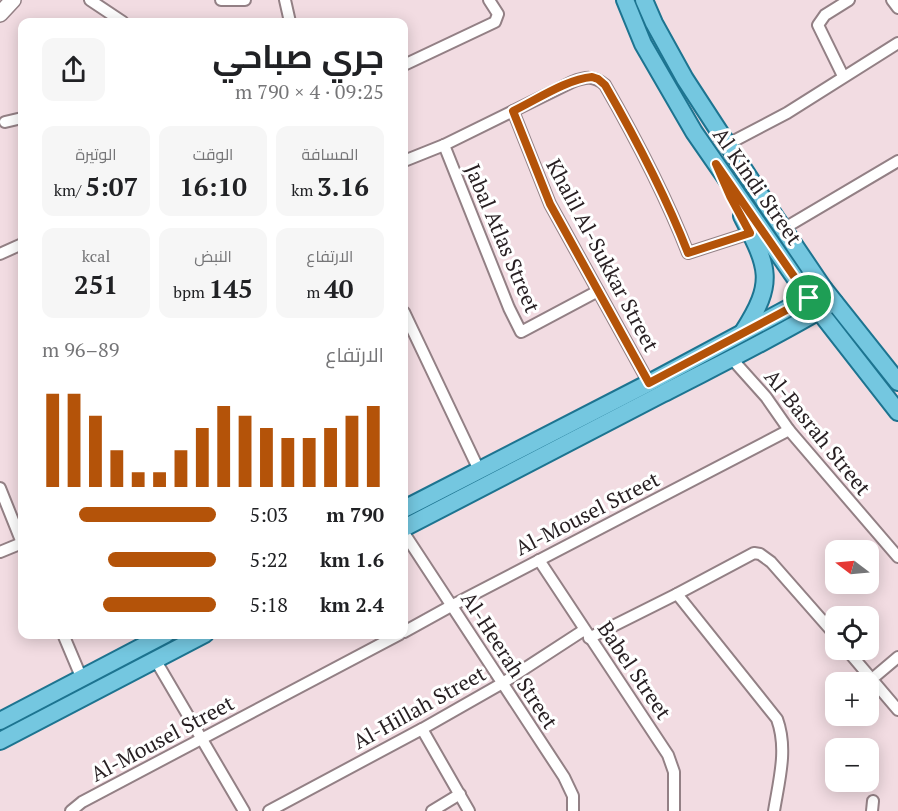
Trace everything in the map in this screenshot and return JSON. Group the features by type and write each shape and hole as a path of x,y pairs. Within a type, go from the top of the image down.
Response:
{"main road":[{"name":"Al Kindi Street","path":"625,0 643,44 659,74 716,164 814,305 898,412"},
{"path":"644,0 685,79 783,229 829,296 898,382"},
{"path":"655,0 669,33 669,50"},
{"path":"716,164 765,268 765,286 761,303 743,332"},
{"path":"408,526 543,454 732,359 829,296"},
{"path":"408,507 743,332 814,305"},
{"path":"0,721 157,639"},
{"path":"0,741 195,639"}],"street":[{"path":"0,14 14,0"},
{"path":"90,0 117,18"},
{"path":"221,0 245,0"},
{"path":"285,0 289,18"},
{"path":"408,63 495,22 498,14 489,0"},
{"path":"843,76 818,25 821,19 849,0"},
{"path":"892,0 898,8"},
{"path":"728,144 787,112 898,43"},
{"path":"408,159 444,145 583,78 598,79 605,85 633,134 674,217 688,253 750,233"},
{"name":"Khalil Al-Sukkar Street","path":"513,111 550,204 649,383"},
{"path":"5,122 18,119"},
{"name":"Jabal Atlas Street","path":"444,145 509,308 521,332 598,291"},
{"path":"783,229 898,161"},
{"path":"0,254 18,246"},
{"path":"408,320 480,470"},
{"name":"Al-Basrah Street","path":"732,359 766,397 789,430 898,557"},
{"name":"Al-Mousel Street","path":"408,630 789,430"},
{"path":"0,488 18,533"},
{"name":"Al-Heerah Street","path":"408,539 564,777 573,796 573,811"},
{"path":"0,552 18,545"},
{"name":"Al-Hillah Street","path":"269,811 422,729 586,634 677,594 754,553 760,554 771,562 825,623"},
{"name":"Babel Street","path":"538,560 668,755 674,772 674,811"},
{"path":"677,594 777,719 783,736 783,756 774,811"},
{"path":"65,639 82,679"},
{"name":"Al-Mousel Street","path":"71,811 82,802 391,639"},
{"path":"879,673 898,657"},
{"path":"856,660 866,672"},
{"path":"156,661 244,811"},
{"path":"879,687 898,710"},
{"path":"422,729 469,811"},
{"path":"432,811 460,794"}],"route":[{"path":"583,78 598,79 605,85 633,134 674,217 688,253 750,233 716,164 809,298 649,383 563,230 538,180 513,111 572,82 583,78"}]}
